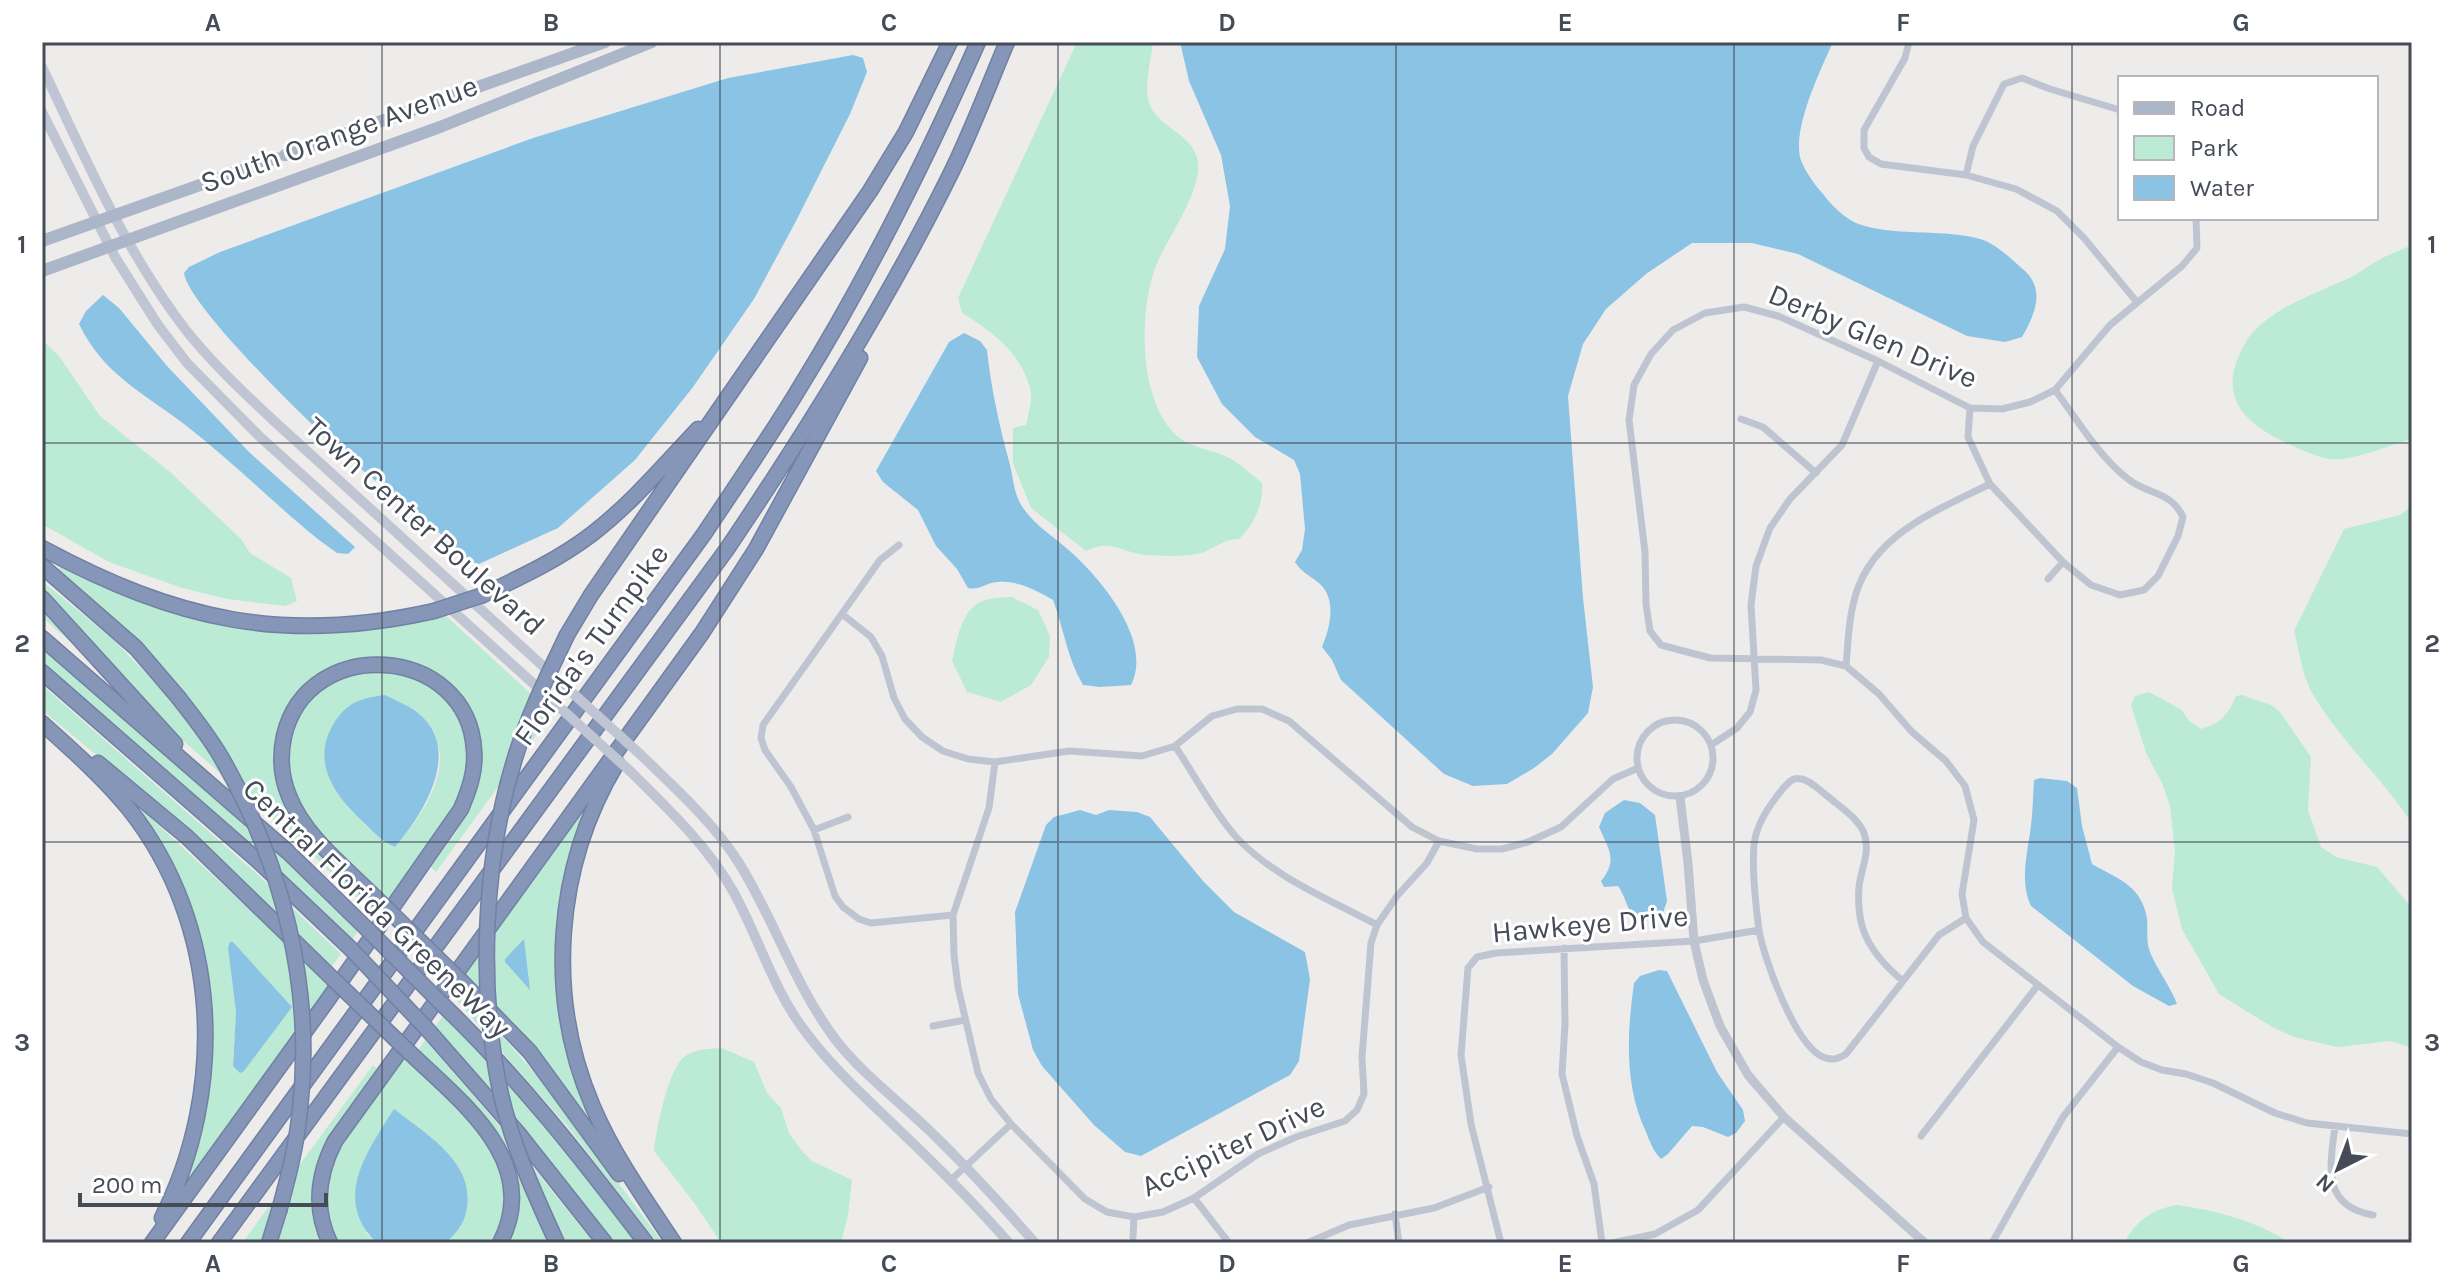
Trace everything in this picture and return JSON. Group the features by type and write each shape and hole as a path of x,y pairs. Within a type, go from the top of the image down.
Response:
{"highway":[{"path":"557,1243 517,1151 501,1094 491,1025 486,945 495,845 514,760 533,707 567,635 591,595 870,191 906,132 950,42"},
{"name":"Florida's Turnpike","path":"188,1243 704,534 755,458 800,388 878,251 930,148 978,42"},
{"name":"Florida's Turnpike","path":"219,1243 727,549 778,473 863,335 950,175 1007,42"},
{"path":"330,1243 321,1218 319,1185 335,1141 657,697 756,549 866,345 950,175"},
{"path":"42,548 93,575 145,597 226,620 329,627 390,621 434,611 483,595 543,566 592,534 630,501 717,408 754,360"},
{"path":"42,566 136,648 178,697 220,754 243,797 272,865 291,934 301,1006 304,1059 292,1163 269,1243"},
{"path":"42,598 216,789"},
{"name":"Central Florida GreeneWay","path":"42,638 288,852 483,1043 646,1243"},
{"path":"149,1243 300,1039 461,809 471,786 474,748 462,711 451,696 418,672 380,663 343,670 314,687 287,724 281,755 288,794 298,814 311,833 376,898 462,982 515,1035 549,1075 671,1243"},
{"name":"Central Florida GreeneWay","path":"42,672 221,827 351,949 427,1029 518,1133 605,1243"},
{"path":"657,697 609,777 583,834 573,866 567,902 563,977 566,1015 574,1052 593,1106 618,1156 671,1243"},
{"path":"42,717 187,837 479,1121 506,1162 511,1188 509,1221 500,1243"},
{"path":"42,723 86,762 131,811 167,869 191,933 203,984 207,1048 195,1132 176,1189 149,1243"}],"main road":[{"name":"South Orange Avenue","path":"42,241 605,42"},
{"name":"South Orange Avenue","path":"42,271 440,127 652,42"},
{"name":"Town Center Boulevard","path":"42,67 126,240 186,330 228,377 695,808 737,860 755,890 808,1000 838,1042 965,1167 1035,1243"},
{"name":"Town Center Boulevard","path":"42,112 96,222 158,325 223,402 630,771 705,850 733,891 785,999 822,1054 850,1085 951,1180 1009,1243"}],"street":[{"path":"1909,42 1905,58 1864,130 1864,148 1869,157 1881,164 1966,175 2016,189 2057,211 2084,238 2136,301"},
{"path":"1966,175 1973,146 2004,84 2022,78 2118,109"},
{"name":"Derby Glen Drive","path":"1846,666 1821,660 1710,658 1661,645 1650,631 1645,552 1629,420 1634,385 1651,354 1673,330 1705,313 1744,307 1778,316 1878,361 1970,408 2002,409 2030,402 2055,390 2110,325 2182,266 2197,248 2196,220"},
{"path":"1711,745 1737,728 1750,712 1756,690 1751,605 1756,566 1770,528 1790,499 1842,445 1878,361"},
{"path":"1970,408 1968,437 1990,484 2063,562 2091,585 2120,595 2144,590 2158,576 2178,536 2183,517 2176,503 2129,480 2113,465 2055,390"},
{"path":"1741,419 1763,427 1816,473"},
{"path":"1990,484 1904,528 1868,566 1852,605 1846,666 1879,694 1912,732 1946,761 1965,786 1974,820 1962,894 1966,918 1983,942 2141,1062 2213,1083 2275,1113 2307,1123 2412,1134"},
{"path":"899,545 880,560 763,725 761,738 765,750 791,787 814,830 835,896 843,907 859,919 871,923 953,915"},
{"path":"2048,579 2063,562"},
{"path":"842,614 871,637 882,656 894,698 905,719 922,737 943,751 968,759 995,762 1069,751 1142,756 1175,746 1212,716 1237,709 1262,709 1289,721 1412,827 1439,841 1477,849 1502,849 1528,842 1561,827 1613,779 1638,768"},
{"path":"1675,719 1688,723 1701,731 1711,745 1714,759 1704,783 1680,797 1657,792 1643,779 1638,768 1638,748 1644,736 1666,721 1675,719"},
{"path":"1175,746 1235,835 1258,857 1278,872 1377,925"},
{"name":"Accipiter Drive","path":"995,762 989,808 953,915 954,955 978,1073 991,1099 1011,1124 1085,1199 1107,1212 1134,1217 1163,1212 1194,1198 1258,1154 1296,1137 1345,1121 1357,1110 1364,1094 1362,1057 1371,943 1377,925 1397,896 1427,863 1439,841"},
{"path":"1903,981 1885,966 1863,929 1859,885 1867,849 1864,832 1853,817 1811,783 1800,779 1785,785 1766,812 1754,846 1759,930 1784,1005 1811,1047 1826,1059 1836,1060 1846,1054 1939,935 1966,918"},
{"path":"1680,797 1694,941 1703,980 1720,1026 1748,1075 1784,1117 1925,1243"},
{"path":"814,830 848,817"},
{"name":"Hawkeye Drive","path":"1501,1243 1471,1124 1461,1055 1468,968 1477,957 1496,953 1694,941 1759,930"},
{"path":"1564,948 1562,1074 1577,1136 1594,1184 1602,1243"},
{"path":"1921,1136 2038,985"},
{"path":"933,1026 965,1020"},
{"path":"1992,1243 2002,1234 2045,1146 2063,1117 2118,1047"},
{"path":"1612,1243 1655,1234 1698,1210 1784,1117"},
{"path":"951,1180 1011,1124"},
{"path":"2335,1126 2330,1170 2335,1192 2358,1213 2373,1215"},
{"path":"1307,1243 1349,1225 1434,1208 1489,1187"},
{"path":"1194,1198 1229,1243"},
{"path":"1395,1214 1399,1243"},
{"path":"1133,1237 1134,1217"}],"green space":[{"path":"1077,42 1153,42 1148,81 1149,103 1160,119 1190,144 1198,162 1190,200 1157,263 1151,282 1145,329 1149,378 1164,420 1177,436 1233,460 1262,483 1262,491 1257,513 1239,539 1198,554 1147,555 1110,546 1086,551 1031,508 1013,463 1013,428 1026,425 1030,405 1027,379 1005,346 962,313 958,298"},
{"path":"2412,245 2412,439 2360,455 2330,459 2277,438 2249,419 2239,407 2233,379 2237,361 2254,331 2292,304"},
{"path":"42,340 59,356 100,416 170,472 241,539 250,553 291,578 297,601 285,606 227,599 182,588 109,562 42,524"},
{"path":"2412,506 2412,824 2322,709 2303,670 2294,631 2344,529 2400,515"},
{"path":"60,567 153,605 248,628 345,632 395,626 445,615 552,713 436,872 431,867 457,831 466,812 480,748 474,724 447,683 415,664 385,657 356,659 326,672 301,692 278,782 286,806 294,820 384,914 380,920 300,843 42,617 42,581 113,639 172,701 184,692 146,648 58,569"},
{"path":"1012,597 1038,610 1050,636 1049,657 1031,685 1001,702 967,692 952,661 958,634 971,609 989,599"},
{"path":"42,636 362,926 351,941 288,878 42,664"},
{"path":"377,669 409,675 442,695 459,719 469,753 461,797 391,905 350,866 312,823 298,800 290,775 289,748 297,720 311,698 330,684","holes":["433,730 440,755 432,793 395,847 367,827 347,806"]},
{"path":"42,685 257,874 341,954 329,970 124,778 42,710"},
{"path":"2149,692 2182,710 2188,720 2201,729 2223,717 2236,696 2242,695 2271,705 2280,712 2311,757 2308,810 2321,847 2336,857 2377,867 2412,908 2412,1048 2390,1041 2338,1047 2294,1037 2219,994 2182,929 2172,888 2175,852 2170,806 2146,753 2131,705 2135,696"},
{"path":"595,789 575,848 563,1027 572,1066 594,1128 461,974"},
{"path":"125,794 332,986 178,1195 191,1161 209,1090 213,1054 210,981 203,945 191,910","holes":["233,942 291,1007 244,1071 233,1065 236,1012 228,948"]},
{"path":"457,985 548,1088 663,1243 657,1243 568,1127 451,994"},
{"path":"446,1012 638,1243 613,1243 483,1082 434,1028"},
{"path":"425,1040 594,1243 508,1243 518,1213 518,1185 511,1159 480,1114 417,1053"},
{"path":"722,1048 754,1062 767,1093 781,1108 789,1133 802,1151 812,1161 852,1180 841,1243 721,1243 654,1151 667,1090 681,1060 694,1052"},
{"path":"403,1054 465,1114 496,1161 504,1186 503,1214 493,1243 445,1243 452,1238 365,1232 377,1243 338,1243 329,1217 327,1191 332,1166 356,1119"},
{"path":"373,1065 378,1070 326,1148 324,1243 278,1243 287,1214 272,1209 261,1243 242,1243"},
{"path":"2176,1205 2235,1218 2264,1228 2290,1243 2124,1243 2145,1218"}],"water":[{"path":"1180,42 1833,42 1808,102 1800,136 1802,163 1814,183 1836,209 1859,224 1893,231 1967,236 1992,245 2010,257 2031,279 2036,295 2034,312 2022,337 2005,342 1967,336 1798,254 1752,243 1692,243 1646,274 1606,309 1583,344 1568,396 1593,687 1588,713 1552,754 1534,768 1507,784 1473,786 1444,774 1341,680 1322,647 1329,623 1329,598 1320,584 1295,562 1302,550 1305,529 1300,474 1294,460 1255,437 1222,404 1197,357 1199,306 1225,249 1230,206 1221,155 1189,81"},
{"path":"853,55 863,58 867,72 850,114 754,299 693,387 635,460 558,528 479,564 461,555 315,428 231,341 191,290 184,273 189,267 220,252 533,138 728,78"},
{"path":"103,295 119,308 167,366 250,453 355,547 348,554 337,553 319,540 201,438 112,369 79,324 86,311"},
{"path":"964,333 980,341 987,350 996,408 1019,501 1036,523 1097,579 1121,613 1135,650 1136,668 1131,685 1083,685 1069,654 1053,600 1020,584 994,582 968,588 957,569 936,546 918,510 883,482 876,471 949,342"},
{"path":"385,695 414,710 429,725 437,742 439,760 428,797 395,847 351,810 334,787 325,763 327,737 344,710 356,702"},
{"path":"2034,780 2067,781 2077,788 2082,826 2092,864 2127,884 2140,898 2147,918 2149,949 2177,1004 2169,1006 2133,986 2031,906 2027,896 2025,866"},
{"path":"1624,800 1640,803 1655,815 1667,901 1662,916 1650,920 1636,918 1618,886 1604,887 1601,881 1609,867 1610,855 1599,827 1605,813"},
{"path":"1080,810 1096,815 1109,810 1137,812 1150,817 1203,881 1234,912 1305,952 1310,979 1299,1061 1290,1075 1141,1156 1125,1152 1094,1125 1042,1066 1033,1050 1018,994 1015,912 1046,825 1054,817"},
{"path":"524,939 530,990 505,962"},
{"path":"230,942 292,1007 240,1073 233,1066 236,1012 228,948"},
{"path":"1659,970 1667,971 1717,1072 1743,1110 1745,1121 1736,1133 1728,1137 1692,1126 1661,1159 1650,1143 1639,1114 1629,1059 1634,983 1640,976"},
{"path":"394,1109 447,1152 464,1179 467,1195 465,1216 445,1243 377,1243 363,1227 355,1193 358,1175"}]}
